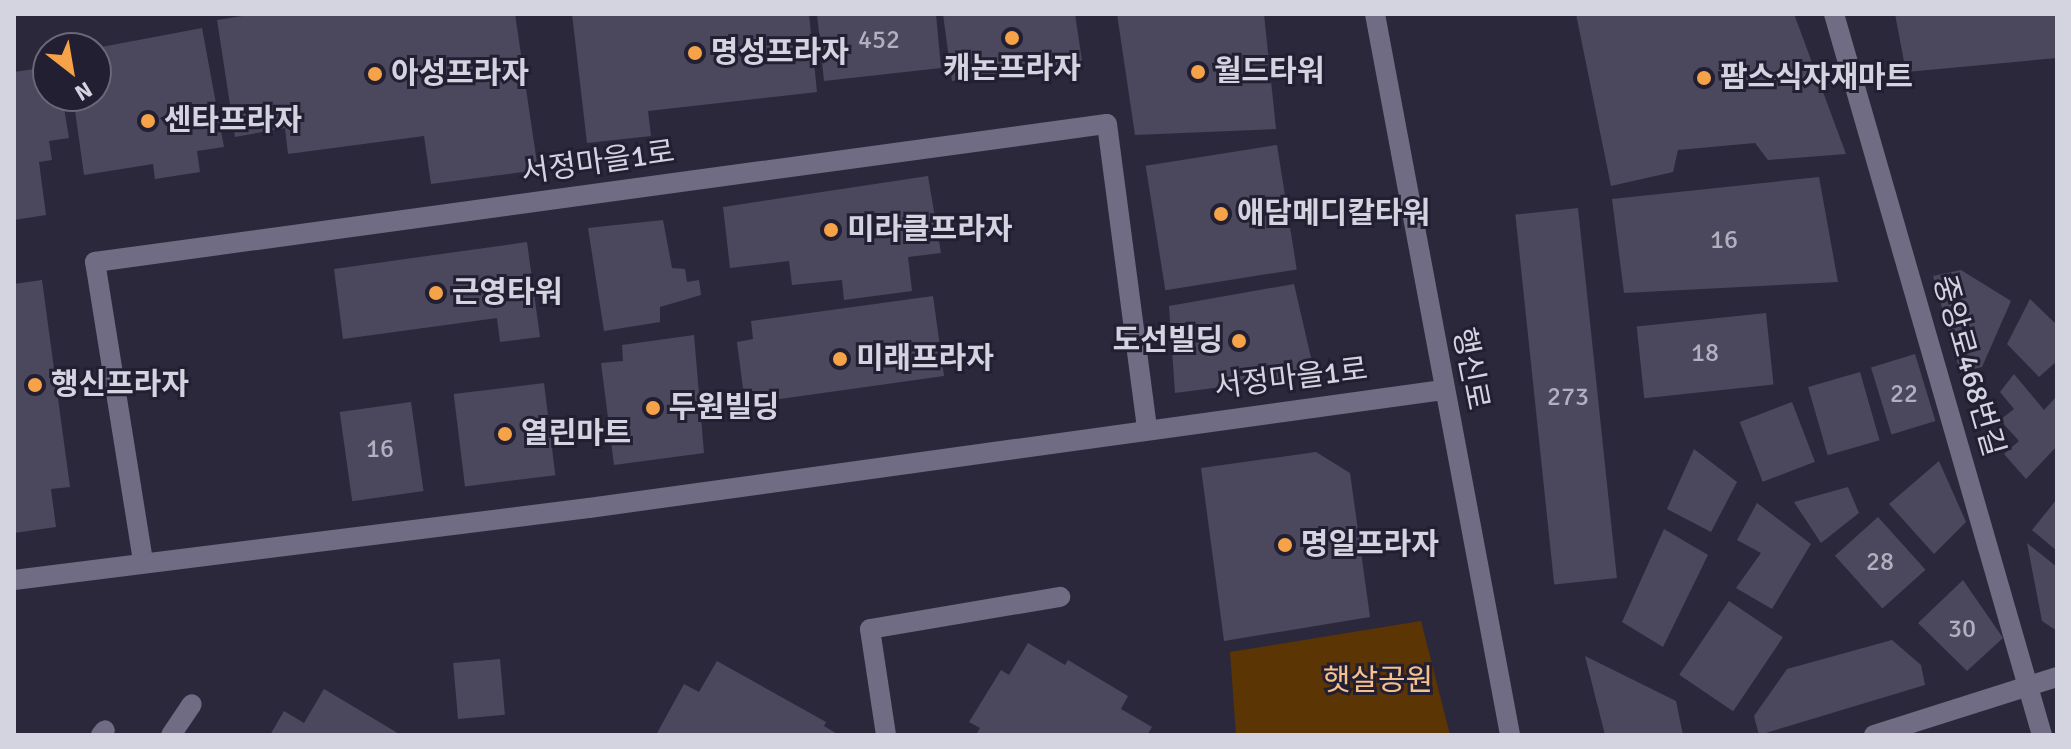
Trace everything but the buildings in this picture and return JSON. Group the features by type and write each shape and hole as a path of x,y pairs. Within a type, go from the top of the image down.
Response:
{"street":[{"name":"행신로","path":"1375,14 1510,735"},
{"name":"중앙로468번길","path":"1834,14 2042,735"},
{"name":"서정마을1로","path":"143,561 95,262 1091,126 1107,124 1147,427"},
{"name":"서정마을1로","path":"14,580 143,561 589,508 1147,427 1443,390"},
{"path":"886,735 870,629 1060,597"},
{"path":"1874,735 2057,677"},
{"path":"171,735 192,704"}],"green space":[{"name":"햇살공원","path":"1421,621 1450,735 1236,735 1230,652"}],"place":[{"name":"캐논프라자","path":"1012,38"},
{"name":"명성프라자","path":"695,53"},
{"name":"월드타워","path":"1198,72"},
{"name":"아성프라자","path":"375,74"},
{"name":"팜스식자재마트","path":"1704,78"},
{"name":"센타프라자","path":"148,121"},
{"name":"애담메디칼타워","path":"1221,214"},
{"name":"미라클프라자","path":"831,230"},
{"name":"근영타워","path":"436,293"},
{"name":"도선빌딩","path":"1239,341"},
{"name":"미래프라자","path":"840,359"},
{"name":"행신프라자","path":"35,385"},
{"name":"두원빌딩","path":"653,408"},
{"name":"열린마트","path":"505,434"},
{"name":"명일프라자","path":"1285,545"}]}
